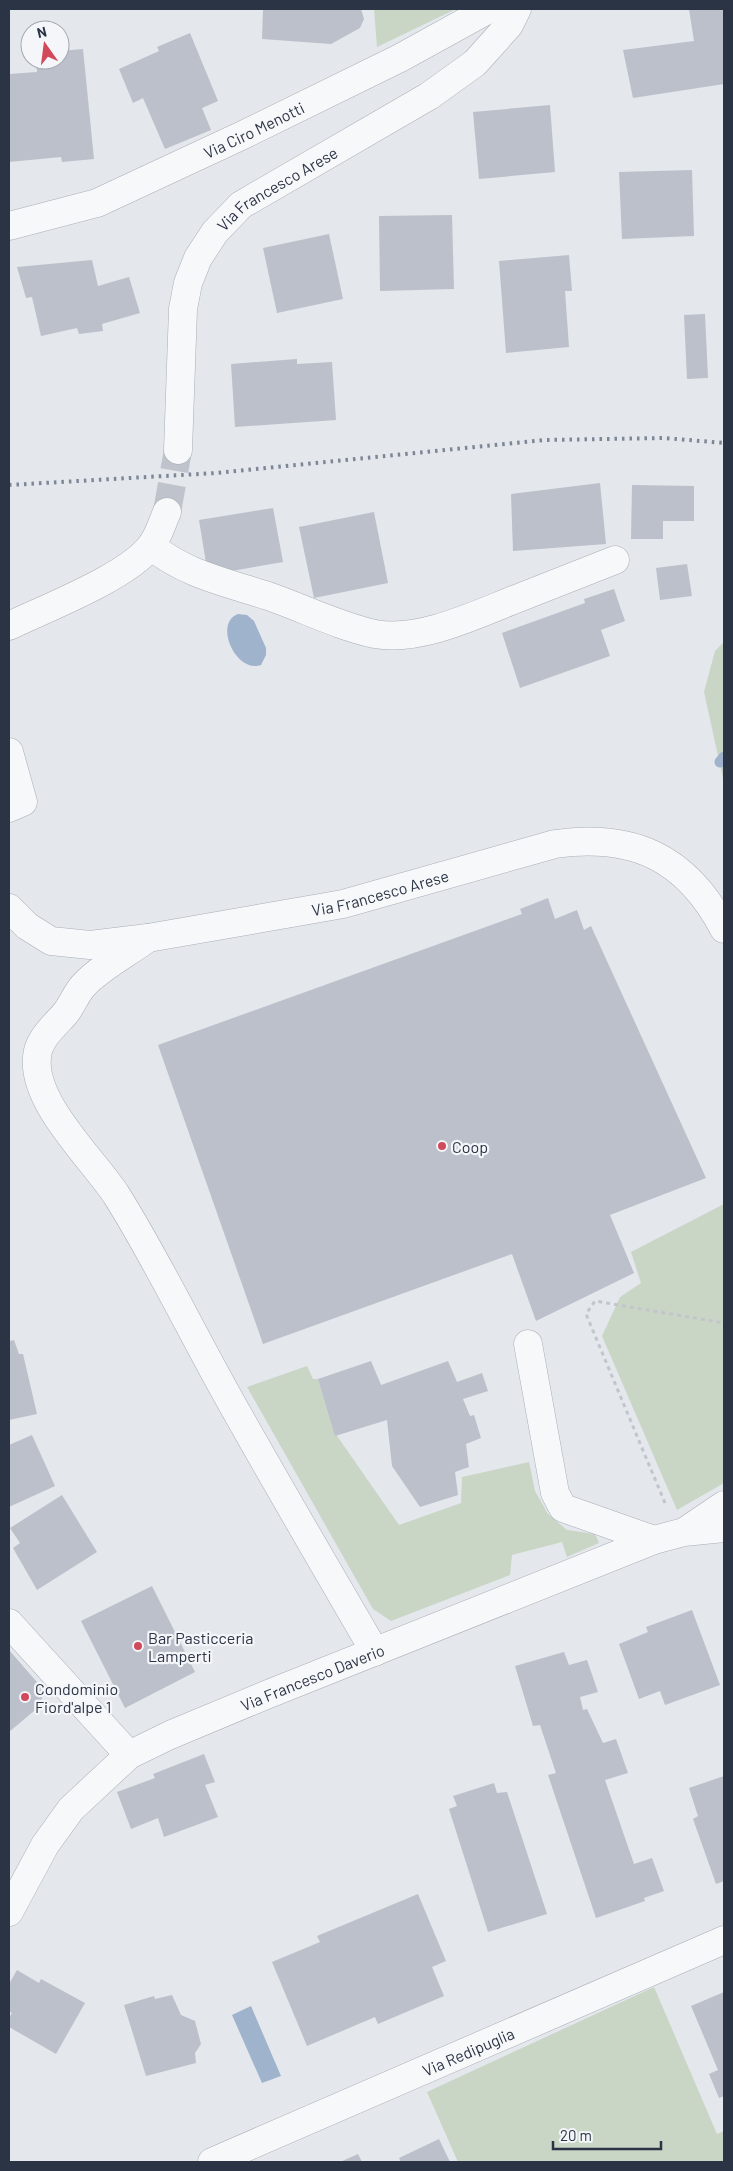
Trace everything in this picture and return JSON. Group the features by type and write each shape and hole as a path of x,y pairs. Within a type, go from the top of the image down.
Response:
{"street":[{"name":"Via Ciro Menotti","path":"9,226 105,199 243,136 382,66 489,9"},
{"name":"Via Francesco Arese","path":"178,450 183,309 188,283 198,258 215,232 241,205 429,96 475,63 509,25 517,9"},
{"path":"9,626 114,574 136,561 151,546 166,512"},
{"path":"151,546 169,561 187,570 270,597 344,626 377,634 410,634 454,623 615,560"},
{"path":"9,752 23,802 9,808"},
{"name":"Via Francesco Arese","path":"9,908 26,926 51,941 90,945 148,938 343,904 555,844 584,840 612,842 662,859 683,874 702,893 724,929"},
{"path":"148,938 90,980 76,994 68,1010 43,1039 37,1056 37,1070 42,1088 54,1111 115,1194 135,1226 226,1394 375,1652"},
{"path":"528,1344 555,1493 563,1508 654,1540"},
{"name":"Via Francesco Daverio","path":"684,1532 724,1505"},
{"name":"Via Francesco Daverio","path":"9,1912 45,1845 71,1810 129,1755 170,1735 654,1540 684,1532 724,1528"},
{"path":"9,1623 129,1755"},
{"name":"Via Redipuglia","path":"212,2162 724,1940"}],"path":[{"path":"668,1509 586,1314 595,1302 724,1323"}],"green space":[{"path":"374,9 456,9 377,47"},
{"path":"724,642 724,783 704,692 715,651"},
{"path":"724,1204 724,1483 677,1510 602,1336 620,1297 641,1283 631,1252"},
{"path":"307,1366 313,1379 318,1379 335,1433 399,1525 461,1503 462,1477 529,1462 535,1491 548,1514 567,1530 595,1534 599,1543 567,1557 562,1542 512,1555 510,1575 391,1621 373,1609 247,1387"},
{"path":"654,1987 717,2134 724,2131 724,2162 458,2162 427,2092"}],"water":[{"path":"238,614 247,615 254,621 266,648 266,655 261,665 252,666 243,662 231,646 228,627 231,619"},
{"path":"251,2006 281,2076 262,2083 232,2015"}],"building":[{"path":"263,9 361,9 364,19 360,28 331,44 262,39"},
{"path":"689,9 724,9 724,84 633,98 623,50 694,41"},
{"path":"190,33 218,101 202,108 211,130 165,149 143,98 133,103 119,69 159,51 157,47"},
{"path":"83,49 94,159 62,162 61,157 9,162 9,74 37,72 37,70 70,70 70,50"},
{"path":"550,105 555,172 479,179 473,112"},
{"path":"692,170 694,236 622,239 619,172"},
{"path":"452,215 454,289 380,291 379,216"},
{"path":"329,234 343,299 277,313 263,248"},
{"path":"569,255 572,291 565,291 569,347 506,353 499,261"},
{"path":"92,260 98,286 129,277 140,313 102,324 103,331 79,334 77,328 41,336 32,297 26,298 17,267"},
{"path":"705,314 708,378 687,379 684,315"},
{"path":"297,359 297,364 332,362 336,420 235,427 231,364"},
{"path":"600,483 606,544 513,551 511,494"},
{"path":"632,485 694,486 694,521 663,521 663,539 631,539"},
{"path":"273,508 283,562 208,575 199,520"},
{"path":"374,512 388,583 314,598 299,527"},
{"path":"687,564 692,596 660,600 656,568"},
{"path":"614,589 625,621 601,630 610,656 520,688 502,633 585,603 584,599"},
{"name":"Coop","path":"548,898 555,919 577,910 584,930 591,926 706,1178 610,1215 634,1273 536,1321 512,1254 263,1344 158,1045 522,914 520,909"},
{"path":"14,1340 19,1354 23,1354 37,1414 9,1420 9,1341"},
{"path":"371,1361 381,1385 448,1361 457,1382 482,1373 488,1391 463,1399 470,1416 474,1415 481,1438 466,1444 469,1467 455,1472 458,1495 420,1507 392,1466 387,1420 335,1436 318,1379"},
{"path":"32,1435 55,1486 9,1507 9,1445"},
{"path":"62,1495 97,1552 37,1590 13,1548 20,1543 10,1528"},
{"name":"Bar Pasticceria Lamperti","path":"152,1586 195,1672 125,1708 81,1621"},
{"path":"692,1610 720,1685 665,1705 660,1691 639,1699 619,1644 648,1632 646,1627"},
{"name":"Condominio Fiord'alpe 1","path":"9,1650 43,1689 41,1705 9,1732"},
{"path":"564,1652 569,1665 587,1660 598,1692 580,1697 583,1710 587,1709 603,1743 616,1739 628,1773 605,1780 634,1864 652,1858 664,1891 644,1898 645,1901 596,1918 548,1775 556,1773 540,1725 533,1726 515,1666"},
{"path":"204,1754 215,1782 205,1785 218,1817 164,1837 158,1818 131,1829 117,1792 155,1778 153,1774"},
{"path":"724,1776 724,1881 716,1884 693,1819 698,1816 689,1788"},
{"path":"494,1783 497,1793 507,1792 547,1914 488,1932 449,1809 457,1806 453,1796"},
{"path":"418,1894 446,1961 432,1967 444,1996 378,2024 375,2017 307,2046 272,1962 320,1942 317,1936"},
{"path":"17,1970 39,1983 41,1979 85,2003 56,2054 9,2027 9,2018 12,2013 9,2011 9,1984"},
{"path":"724,1992 724,2096 719,2098 709,2074 718,2070 691,2006"},
{"path":"172,1995 181,2015 195,2021 201,2044 195,2053 196,2063 146,2076 124,2005 154,1996 155,1999"},
{"path":"439,2139 450,2162 401,2162 399,2158"},
{"path":"358,2154 362,2162 340,2162"}],"waterway":[{"path":"720,762 724,757"}],"tunnel":[{"path":"167,512 178,450"}],"railway":[{"path":"9,485 216,473 544,440 664,438 724,443"}],"place":[{"name":"Coop","path":"442,1146"},
{"name":"Bar Pasticceria Lamperti","path":"138,1646"},
{"name":"Condominio Fiord'alpe 1","path":"25,1697"}]}
